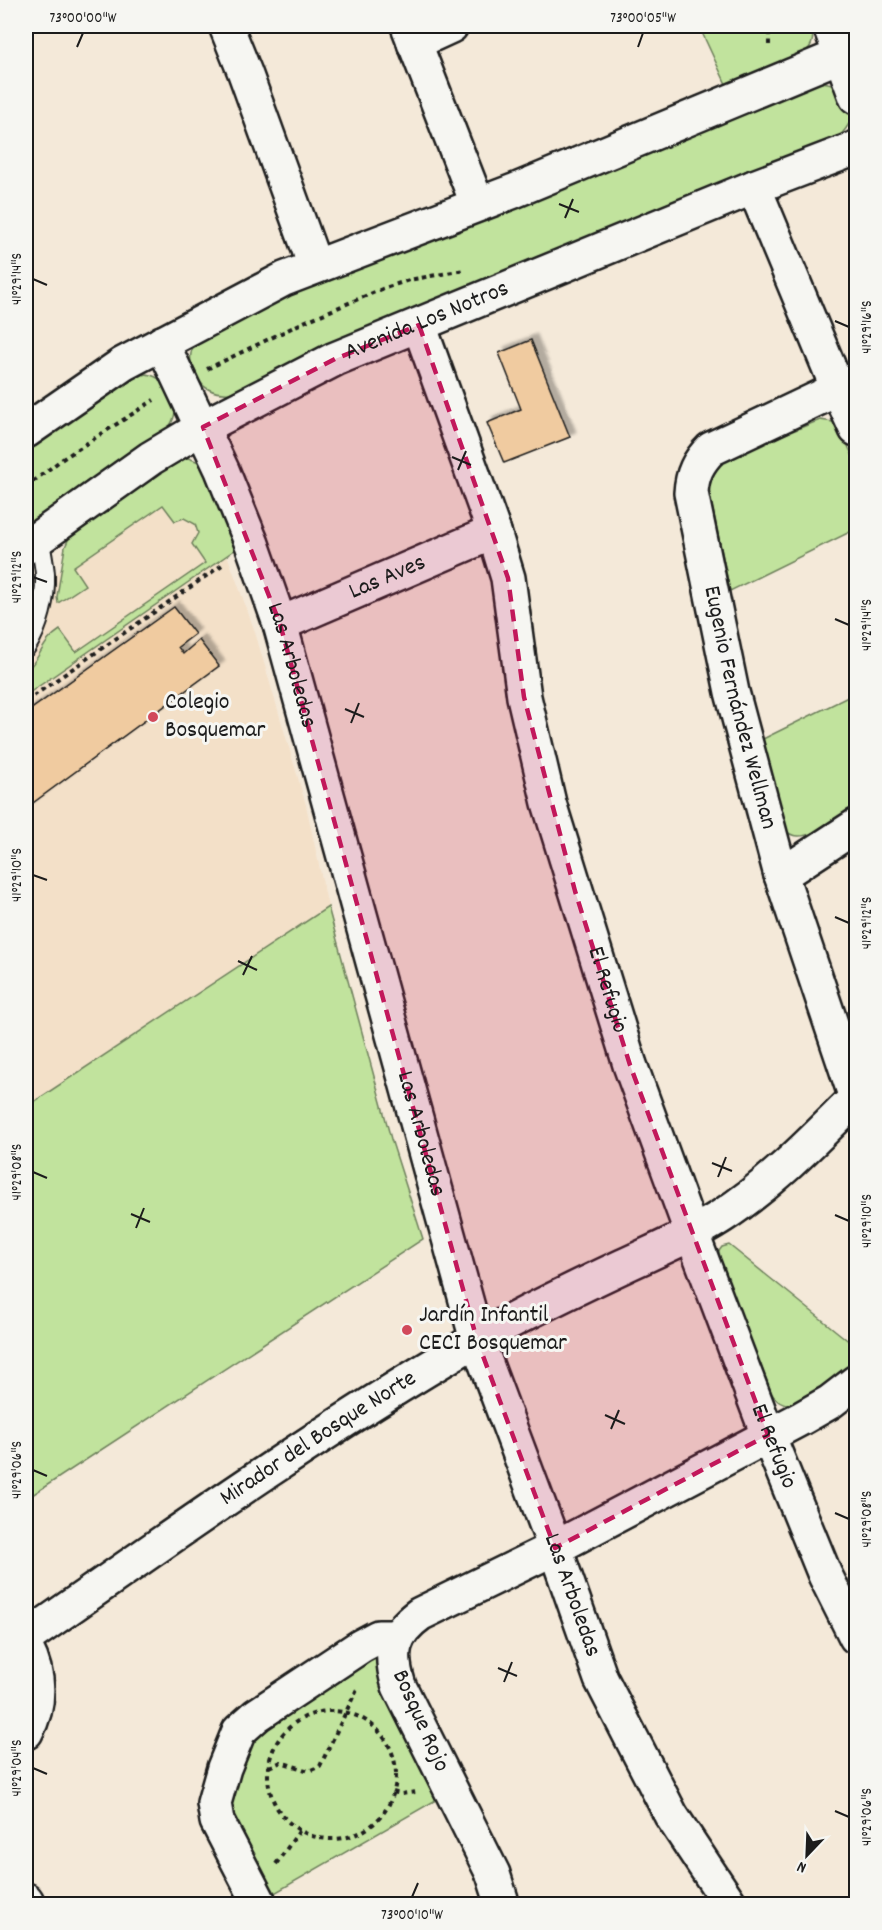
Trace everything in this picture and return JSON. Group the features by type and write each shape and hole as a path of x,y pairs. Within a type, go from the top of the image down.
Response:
{"street":[{"path":"226,26 315,266"},
{"path":"451,26 411,34 477,203"},
{"path":"26,431 88,386 162,343 284,279 532,183 842,43 856,97"},
{"name":"Avenida Los Notros","path":"32,542 151,458 203,427 336,359 754,187 856,148"},
{"path":"754,187 856,429"},
{"name":"El Refugio","path":"419,325 494,532 507,578 514,614 524,697 549,803 630,1065 768,1435 825,1575 856,1637"},
{"name":"Las Arboledas","path":"162,343 203,427 252,544 280,624 477,1340 555,1548 601,1679 671,1815 730,1905"},
{"name":"Eugenio Fernández Wellman","path":"838,389 711,449 701,459 691,483 693,504 732,692 781,875 856,1098"},
{"name":"Las Aves","path":"280,624 494,532"},
{"path":"781,875 856,826"},
{"name":"Mirador del Bosque Norte","path":"26,1638 249,1483 477,1340 575,1288 692,1234 720,1218 784,1170 856,1098"},
{"name":"Bosque Rojo","path":"501,1905 493,1874 399,1686 393,1666 393,1650 398,1637 420,1614 555,1548 768,1435 830,1402 856,1382"},
{"path":"257,1899 217,1821 214,1803 239,1731 257,1715 361,1646 378,1637 398,1637"},
{"path":"26,1648 32,1659 37,1680 37,1701 26,1732"},
{"path":"26,1900 28,1905"}],"lane":[{"path":"26,647 35,632 45,574 32,542"}],"path":[{"path":"769,26 769,45"},
{"path":"26,702 252,544"},
{"path":"333,1711 354,1715 372,1725 391,1751 396,1771 393,1792 378,1819 350,1836 319,1838 291,1824 277,1808 269,1788 268,1768 270,1757 279,1738 294,1723 313,1714 333,1711"},
{"path":"268,1768 281,1762 303,1770 315,1769 324,1758 344,1712"},
{"path":"257,1899 300,1830"}],"highlighted area":[{"path":"419,325 508,578 524,697 575,891 630,1065 768,1435 555,1548 477,1340 280,624 203,427 335,359"}],"shaded area":[{"name":"Colegio Bosquemar","path":"197,472 254,629 306,805 328,907 26,1107 26,595"}],"green space":[{"path":"699,26 811,26 813,34 811,46 803,53 770,69 726,84"},
{"path":"818,83 828,83 837,87 850,107 850,120 838,138 671,202 394,316 311,353 231,393 208,389 193,371 191,353 199,340 273,301"},
{"path":"146,374 162,381 172,394 175,410 169,427 26,528 26,451 64,422 136,377"},
{"path":"820,420 833,422 839,427 856,463 856,529 730,591 707,482 709,474 725,458"},
{"path":"188,458 199,462 207,470 236,549 26,695 26,671 49,640 60,630 76,652 205,563 192,544 198,533 195,524 184,518 175,521 163,505 73,567 85,585 58,603 65,547 73,529 178,460"},
{"path":"856,693 856,804 819,830 799,836 790,834 783,827 761,740"},
{"path":"328,907 391,1139 423,1239 26,1499 26,1107"},
{"path":"729,1245 856,1347 856,1359 835,1383 791,1405 782,1404 774,1397 721,1264 719,1251 722,1247"},
{"path":"376,1654 379,1675 436,1800 266,1898 227,1818 228,1795 252,1733"}],"building":[{"path":"531,340 570,437 504,463 487,423 521,409 499,353"},
{"path":"174,607 195,634 178,647 183,654 199,640 219,666 26,808 26,713"}],"place":[{"name":"Colegio Bosquemar","path":"153,717"},
{"name":"Jardín Infantil CECI Bosquemar","path":"407,1330"}]}
